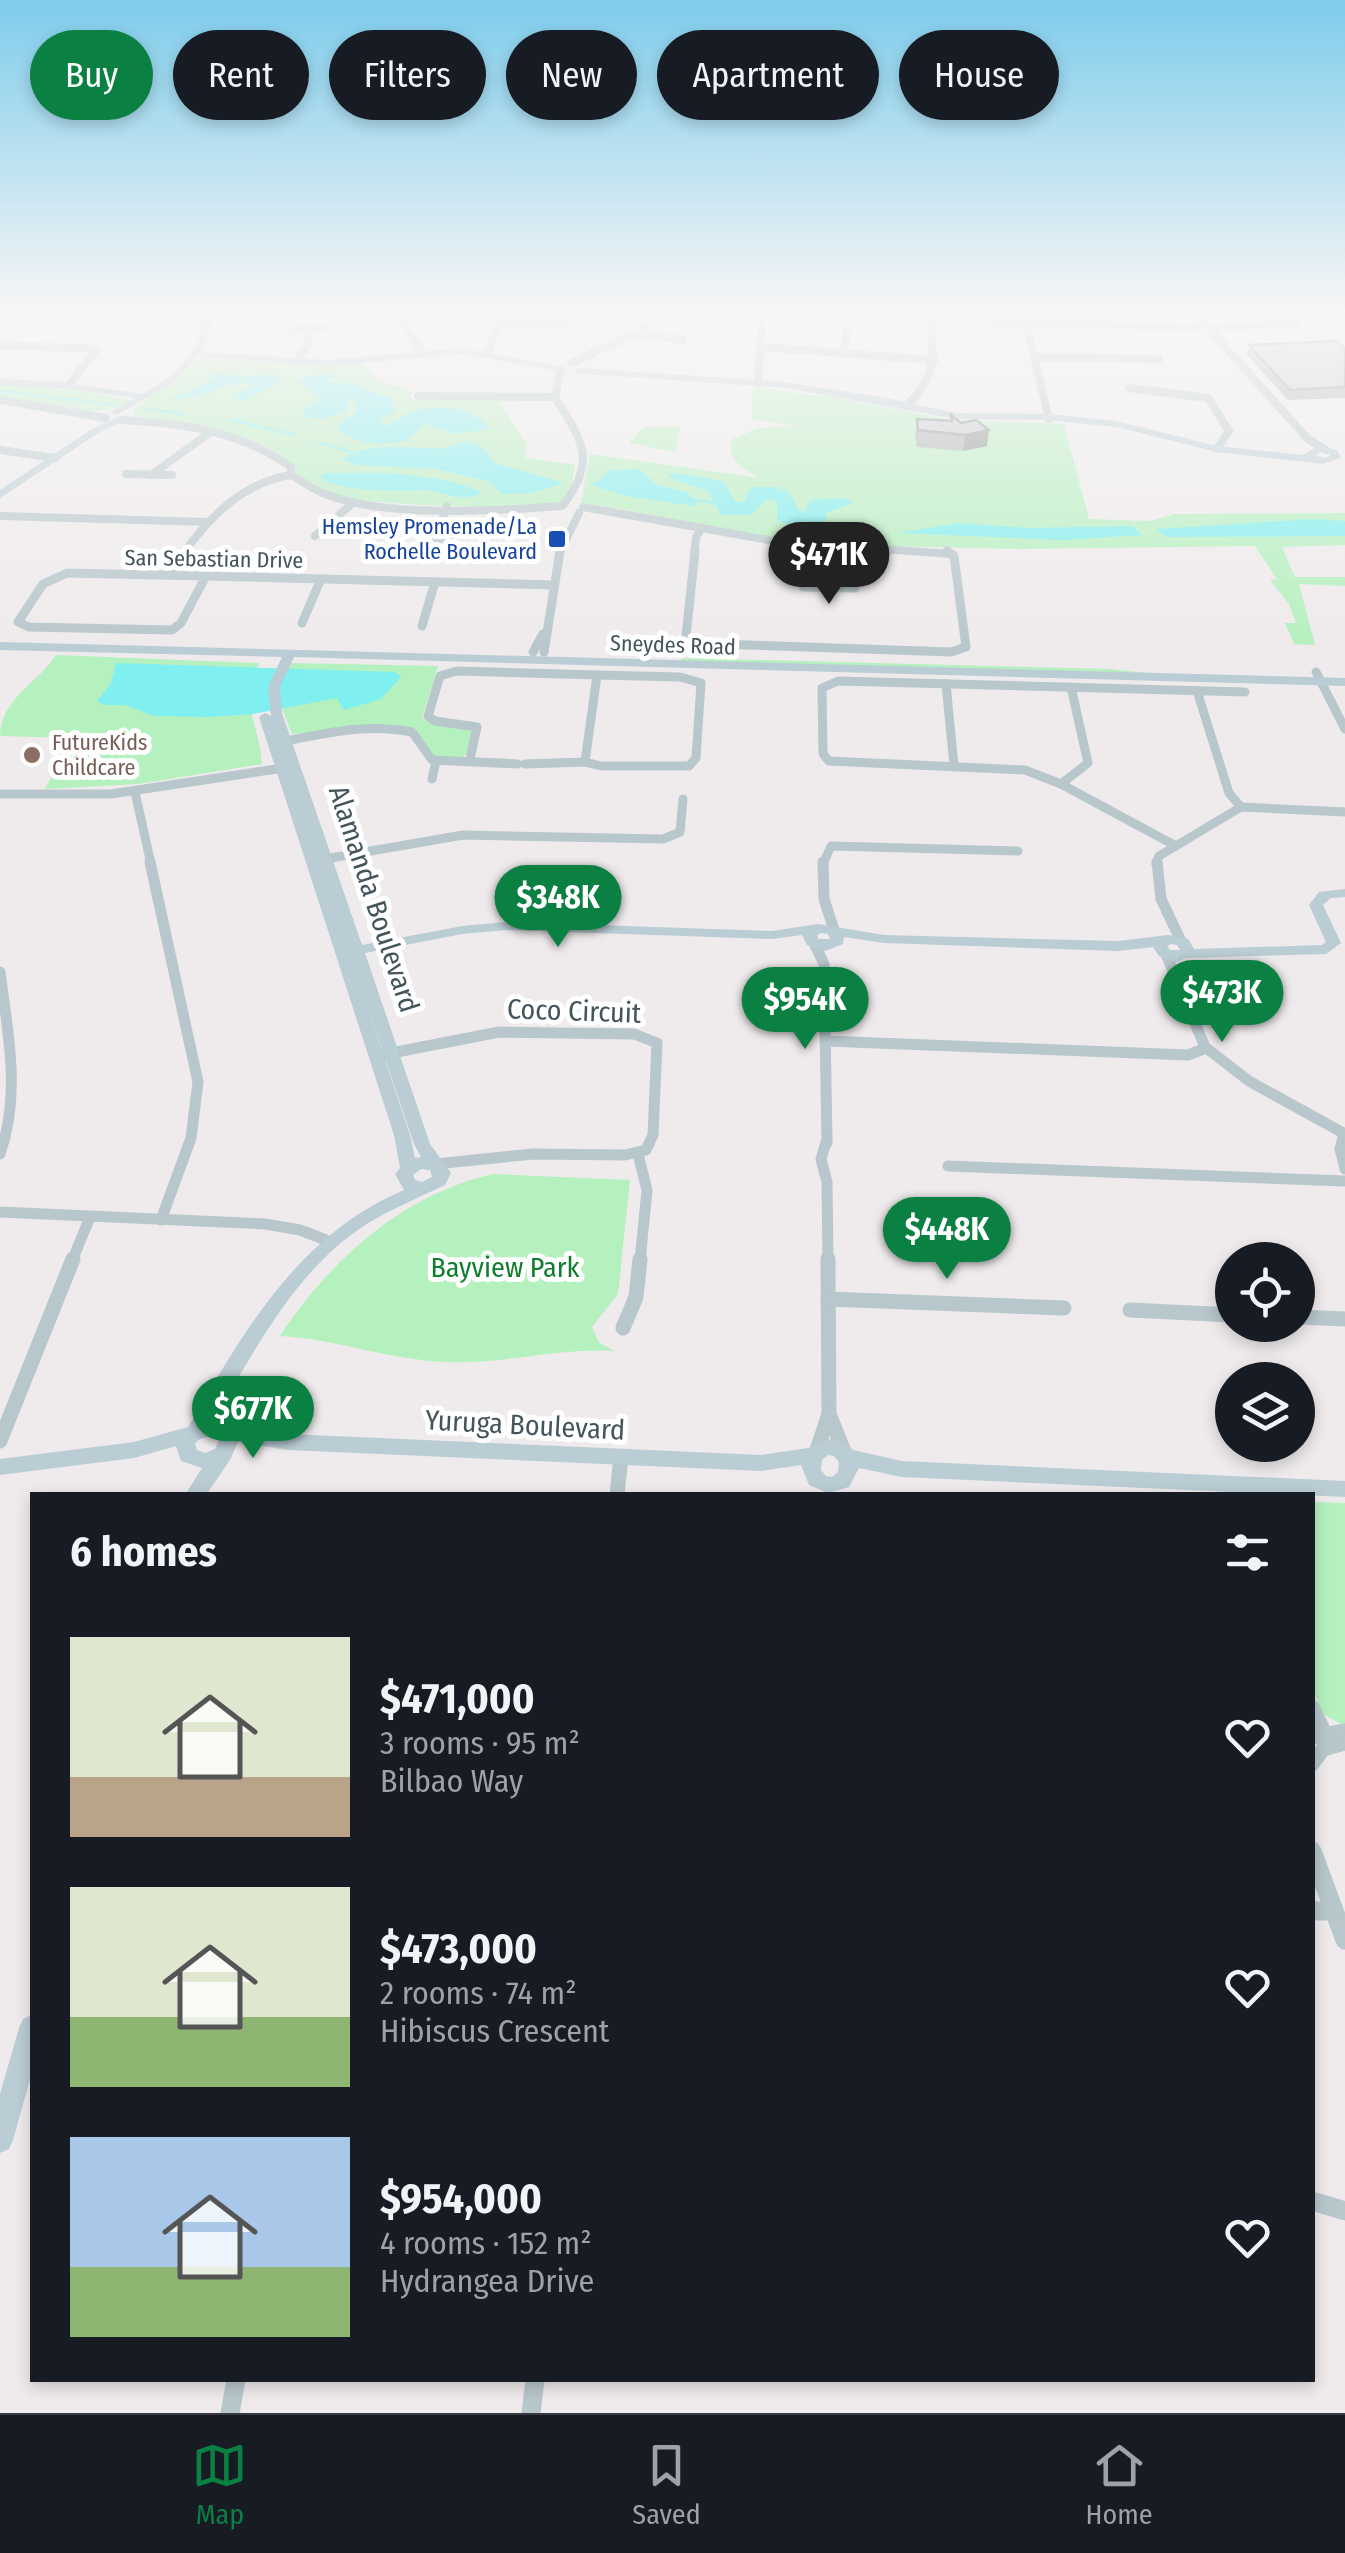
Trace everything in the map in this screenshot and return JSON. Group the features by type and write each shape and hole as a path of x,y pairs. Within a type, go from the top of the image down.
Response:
{"street":[{"path":"0,496 108,422"},
{"path":"155,422 254,442 286,463 286,475"},
{"path":"566,531 561,509 574,489 583,456 582,440 570,422"},
{"path":"1089,422 1139,428 1217,449 1284,456 1310,450 1336,453"},
{"path":"1217,449 1229,431 1223,422"},
{"path":"1286,422 1310,450 1336,453"},
{"path":"151,475 212,431"},
{"path":"0,450 54,458"},
{"path":"126,474 172,476"},
{"path":"170,575 191,540 208,522 257,484 286,475 354,502 612,512 830,546 950,552 954,556 964,650 690,643 686,636 696,537 702,528"},
{"path":"574,489 581,510"},
{"path":"326,537 310,536 354,502"},
{"path":"447,506 432,539 451,539"},
{"path":"538,655 566,531 581,510"},
{"path":"0,516 208,522"},
{"path":"829,588 830,546"},
{"name":"San Sebastian Drive","path":"206,576 181,623 172,630 21,626 19,620 54,574 170,575 554,585"},
{"path":"290,624 306,624 320,579"},
{"path":"422,627 435,582"},
{"path":"803,587 855,588"},
{"name":"Sneydes Road","path":"0,637 281,657"},
{"name":"Sneydes Road","path":"0,646 281,657 538,655 1328,678 1345,673"},
{"name":"Alamanda Boulevard","path":"281,657 262,693 384,1054 436,1168"},
{"path":"280,742 358,729 401,729 412,732 425,755 436,761 585,762 601,766 683,768 696,758 701,683 680,677 443,674 438,679 428,716 477,727 470,759"},
{"path":"585,762 597,676"},
{"path":"1328,678 1345,729"},
{"path":"1176,846 1061,784 1025,770 844,764 825,758 822,688 826,683 946,684 1245,692"},
{"path":"946,684 954,766"},
{"path":"1061,784 1088,763 1071,687"},
{"path":"1197,691 1230,793 1240,807"},
{"path":"432,779 436,761"},
{"path":"0,794 135,792 289,767"},
{"path":"135,792 198,1082 191,1138 162,1220"},
{"path":"319,860 463,835 664,839 680,832 683,799"},
{"path":"1181,977 1184,948 1166,915 1154,861 1240,807 1345,810"},
{"path":"824,964 835,937 824,901 823,856 831,846 1018,851"},
{"path":"350,952 462,930 506,926 1312,952 1334,943 1334,935 1316,904 1318,900 1324,894 1345,893"},
{"path":"824,901 814,936 824,964 827,1139 832,1167 827,1182 830,1414 845,1473"},
{"path":"1166,915 1163,948 1181,977 1199,1050"},
{"path":"0,972 4,1067 12,1118 0,1154"},
{"name":"Coco Circuit","path":"384,1054 499,1032 634,1034 652,1039 660,1048 653,1135 651,1143 638,1154"},
{"path":"826,1040 1157,1053 1199,1050 1344,1134 1340,1149 1345,1169"},
{"name":"Alamanda Boulevard","path":"384,1054 406,1171"},
{"path":"192,1492 191,1444 268,1312 331,1242 380,1204 406,1171 422,1162 436,1168 521,1155 638,1154 647,1190 636,1298 622,1328"},
{"path":"948,1166 1345,1181"},
{"path":"380,1204 424,1188 436,1168"},
{"path":"406,1171 408,1185 424,1188"},
{"path":"0,1212 278,1226 331,1242"},
{"path":"0,1441 90,1217"},
{"path":"828,1299 1064,1308"},
{"path":"1130,1310 1215,1314"},
{"path":"1315,1318 1345,1319"},
{"path":"194,1492 230,1443 226,1431 228,1384"},
{"path":"830,1414 810,1470 820,1485 832,1484 845,1473 902,1469 1265,1490 1345,1488"},
{"path":"0,1466 191,1444 208,1426 226,1431"},
{"name":"Yuruga Boulevard","path":"226,1431 288,1442 761,1463 815,1454"},
{"name":"Yuruga Boulevard","path":"222,1456 288,1442"},
{"path":"191,1444 206,1462 222,1456"},
{"path":"815,1454 828,1449 845,1473"},
{"path":"618,1492 621,1457"},
{"name":"Yuruga Boulevard","path":"761,1463 820,1485"},
{"path":"1315,1760 1323,1750 1324,1737 1345,1731"},
{"path":"1315,1859 1345,1940"},
{"path":"1315,1911 1334,1911"},
{"path":"0,2140 9,2081 30,2033"},
{"path":"1318,2202 1345,2200"},
{"path":"1318,2202 1345,2210"},
{"path":"230,2413 236,2382"},
{"path":"532,2413 534,2382"}],"green space":[{"path":"163,422 512,422 527,444 524,457 575,465 569,494 564,501 551,505 493,507 358,500 323,490 293,474 293,466 257,443"},
{"path":"769,422 1064,424 1089,519 1150,521 1175,514 1345,513 1345,545 1282,547 1295,577 1345,577 1345,586 1299,584 1315,645 1294,644 1285,623 1296,623 1289,604 1270,580 1277,579 1255,546 1019,549 840,545 800,542 581,502 590,454 760,478 734,458 732,439 759,428 798,426"},
{"path":"644,427 680,427 675,452 629,443"},
{"path":"56,655 259,663 250,704 262,764 138,784 45,789 73,738 0,736 6,711"},
{"path":"681,658 1108,669 1147,673 681,662"},
{"path":"291,663 438,666 422,718 432,724 472,729 469,750 463,757 434,756 414,729 292,734 278,698"},
{"name":"Bayview Park","path":"493,1174 630,1180 618,1294 592,1327 599,1343 615,1351 446,1362 280,1336 321,1282 371,1234 429,1197"},
{"path":"1315,1502 1345,1503 1345,1726 1323,1714 1315,1695"}],"water":[{"path":"343,422 381,422 382,426 394,422 482,422 488,429 455,434 427,424 408,439 380,444 360,440 336,427"},
{"path":"467,442 481,445 495,463 564,483 531,493 503,494 487,481 437,469 354,465 342,459 379,448 444,448"},
{"path":"638,469 658,485 686,492 696,501 695,506 625,496 589,484 599,481 609,470"},
{"path":"392,473 447,480 483,492 460,497 429,491 360,489 324,481 320,475"},
{"path":"674,473 723,481 736,502 744,502 751,487 775,487 789,492 799,511 805,511 811,500 841,498 854,502 826,513 826,523 835,530 792,526 777,520 777,502 767,499 751,515 721,515 709,492 667,477"},
{"path":"1312,519 1345,521 1345,536 1165,537 1156,529"},
{"path":"961,523 1029,528 1132,526 1142,535 1063,540 896,533"},
{"path":"116,663 395,672 401,677 381,699 344,710 337,698 253,714 154,716 125,705 97,701 111,683"}],"building":[{"path":"917,422 978,422 989,430 965,435 918,430"}],"waterway":[{"path":"238,422 293,434"},
{"path":"318,442 355,453"},
{"path":"690,499 719,504"}],"place":[{"name":"Hemsley Promenade/La Rochelle Boulevard","path":"557,539"},
{"name":"FutureKids Childcare","path":"32,755"}]}
